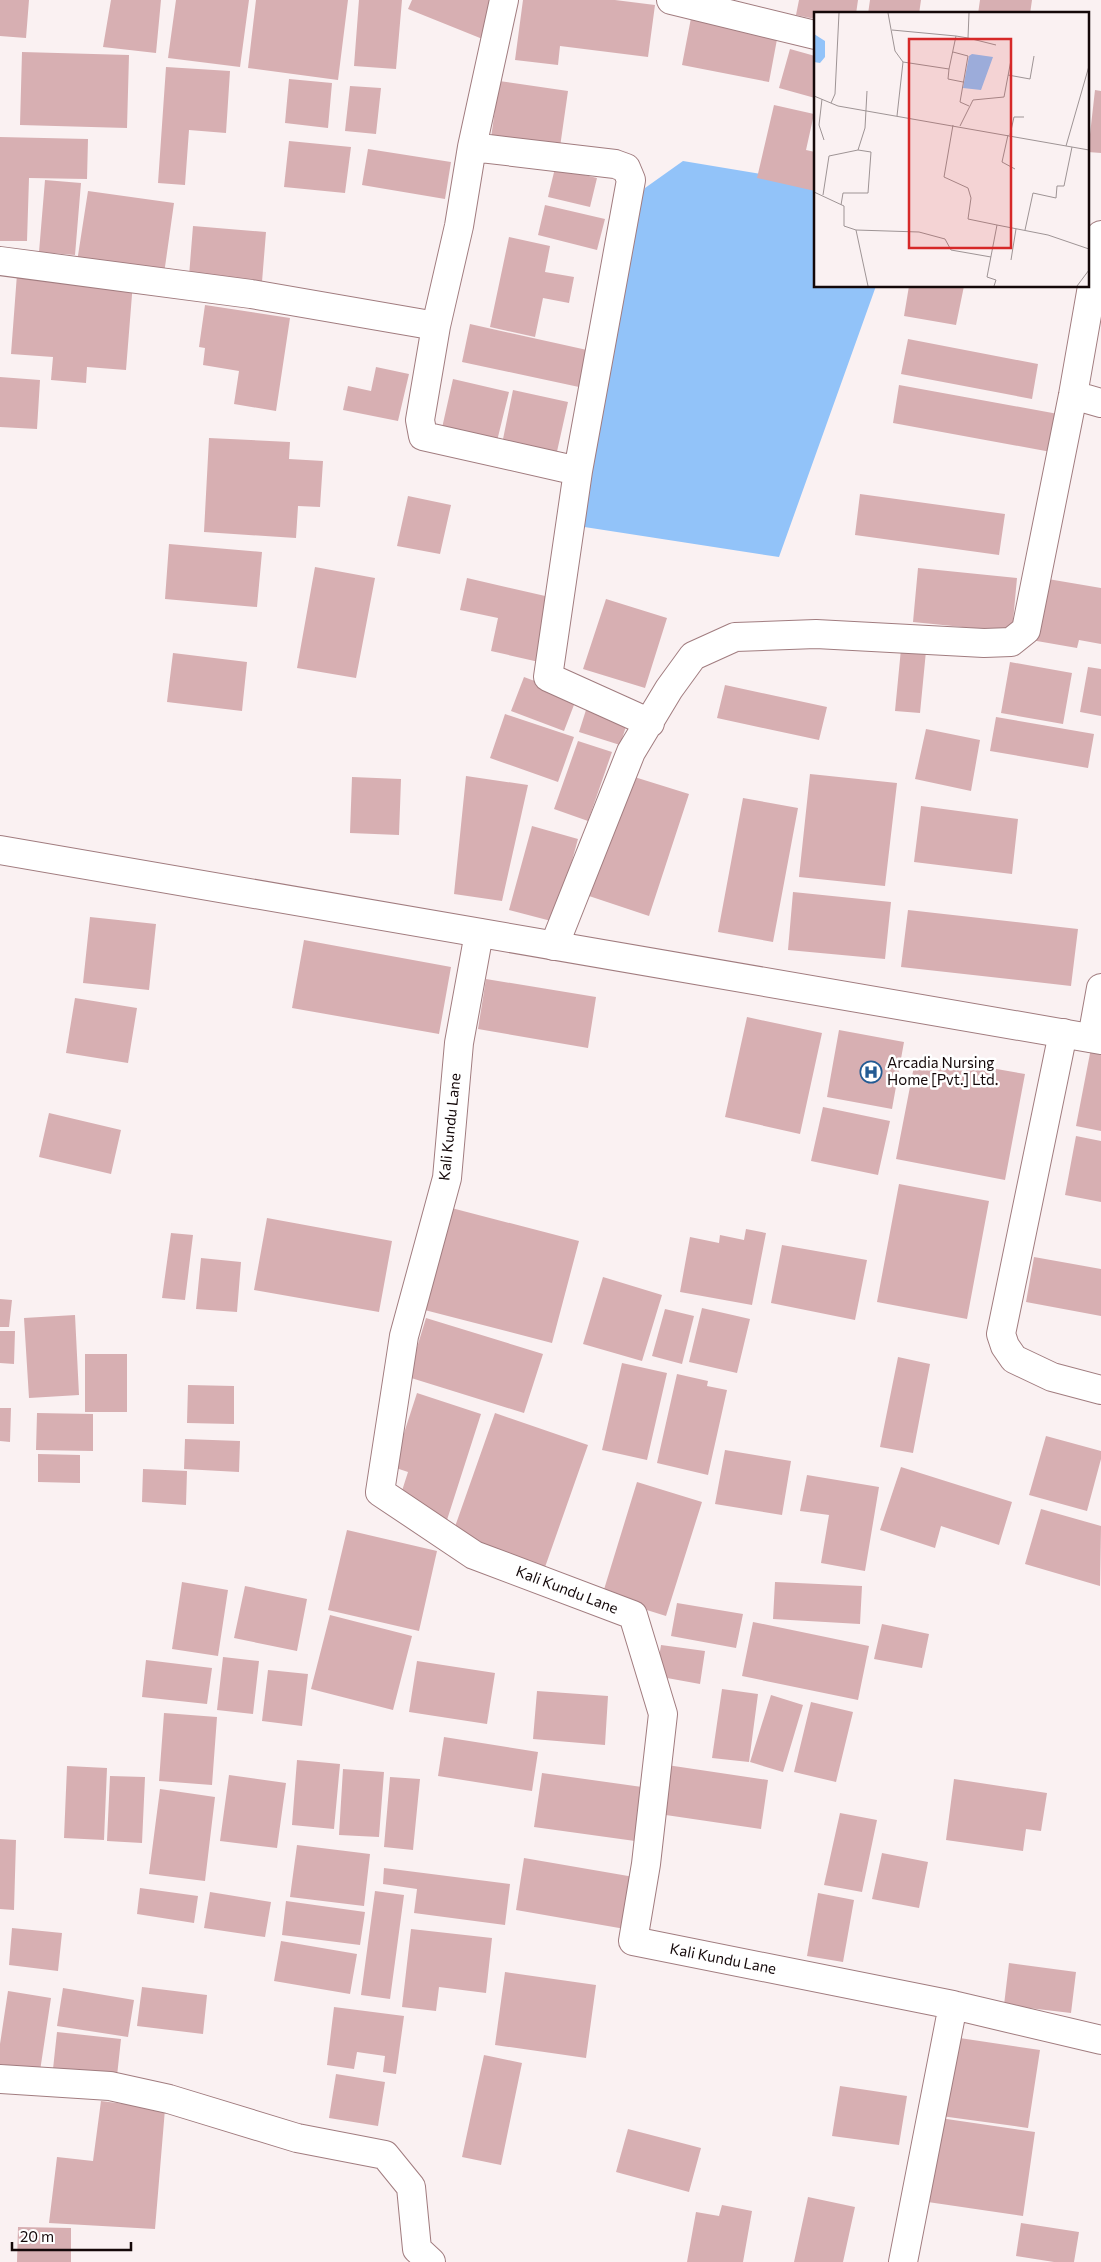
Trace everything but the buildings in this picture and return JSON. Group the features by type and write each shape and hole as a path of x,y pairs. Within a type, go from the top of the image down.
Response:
{"street":[{"path":"504,0 472,147 459,226 436,326 420,420 423,436 578,471"},
{"path":"671,0 814,35"},
{"path":"472,147 615,164 626,168 631,180 578,471 548,677 650,723"},
{"path":"554,946 632,752 669,689 693,656 735,637 816,634 984,643 1011,642 1026,630 1073,395 1101,235"},
{"path":"0,261 251,294 436,326"},
{"path":"1073,395 1101,403"},
{"path":"0,850 1097,1039 1101,988"},
{"name":"Kali Kundu Lane","path":"479,932 459,1043 447,1178 404,1336 380,1492 474,1555 633,1614 663,1714 646,1864 633,1941 953,2006"},
{"path":"1064,1033 1001,1334 1005,1346 1014,1359 1052,1377 1101,1390"},
{"path":"902,2262 953,2006 1101,2040"},
{"path":"0,2079 110,2086 169,2099 296,2138 385,2155 411,2187 417,2249 431,2262"}],"water":[{"path":"683,161 814,183 814,288 875,288 779,557 578,526 632,216 645,188"}],"place":[{"name":"Arcadia Nursing Home [Pvt.] Ltd.","path":"871,1072"}]}
